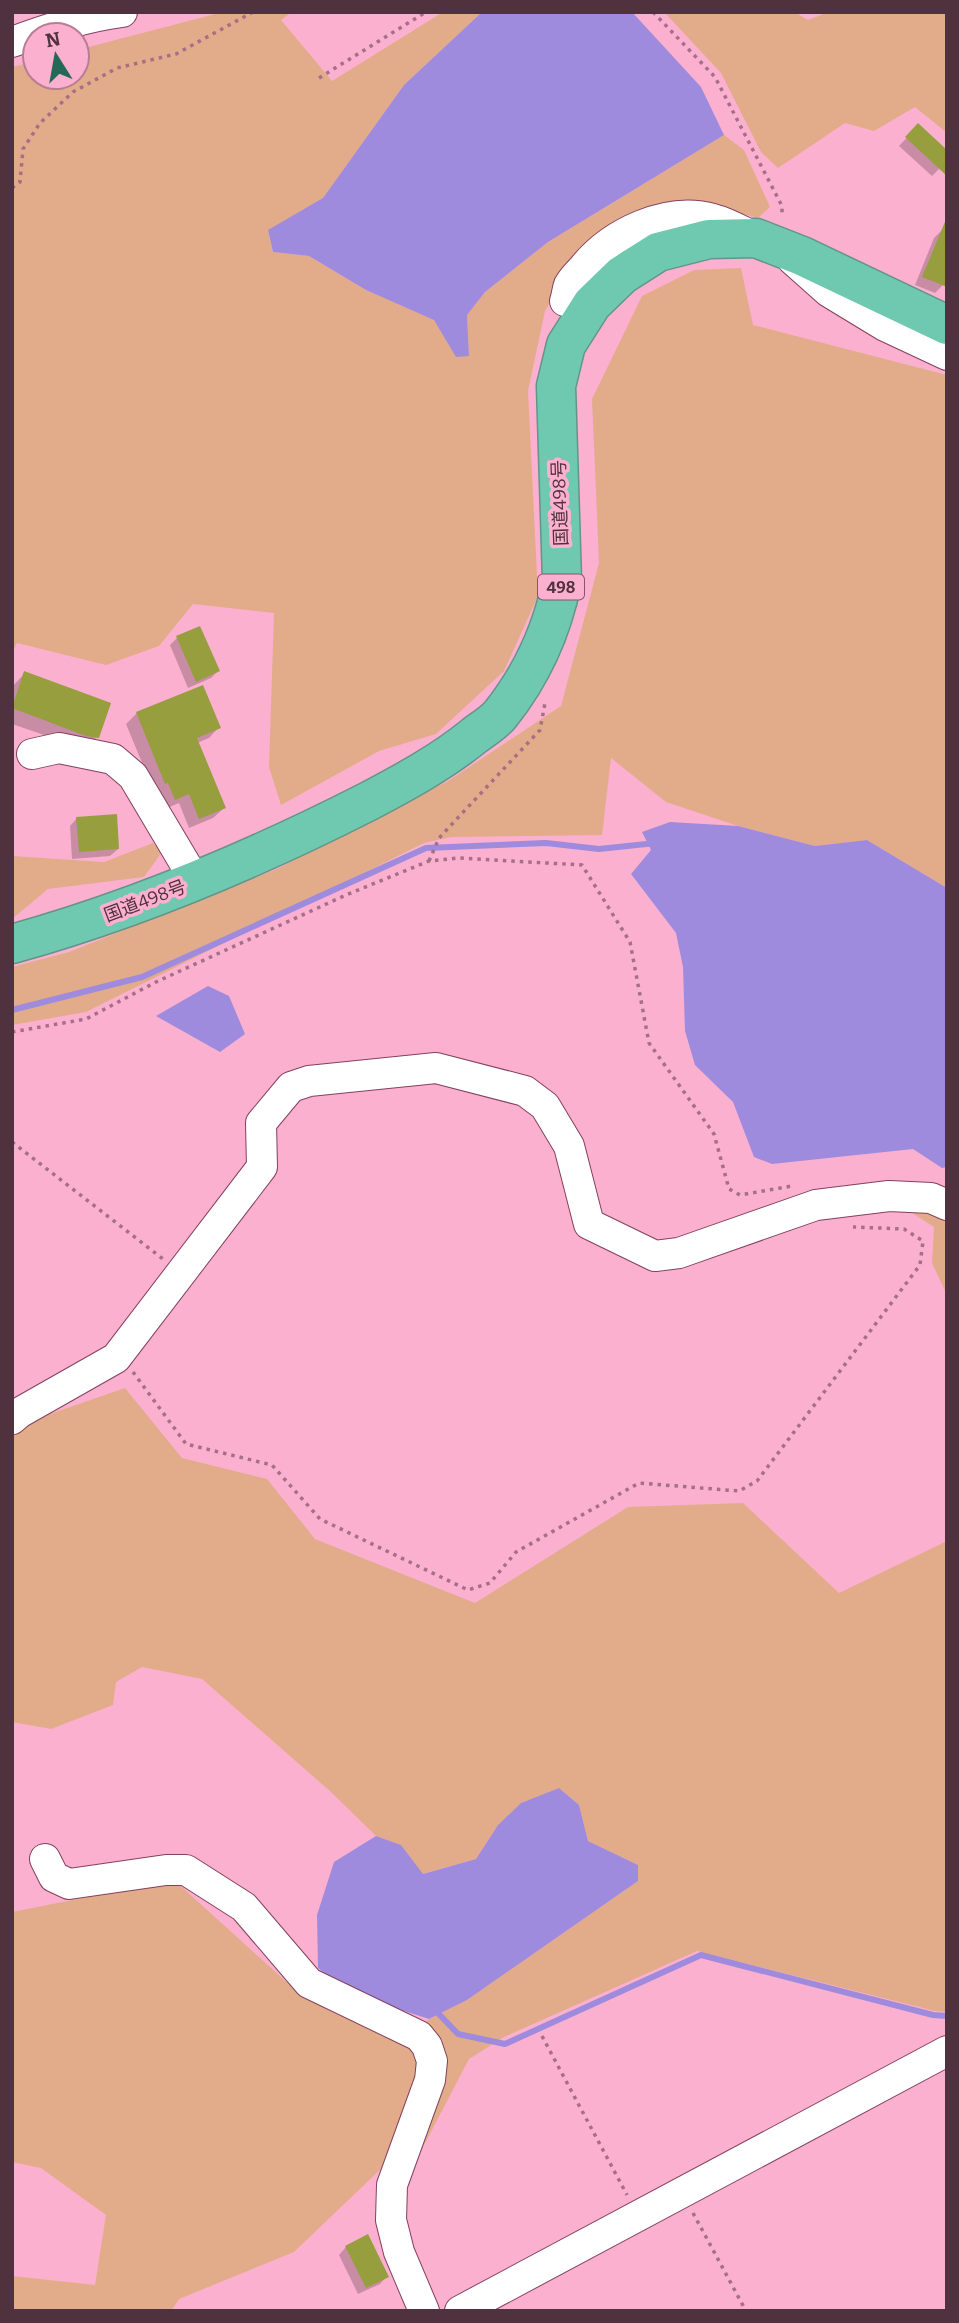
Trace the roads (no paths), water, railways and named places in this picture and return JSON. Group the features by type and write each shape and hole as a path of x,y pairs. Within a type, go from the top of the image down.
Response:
{"highway":[{"name":"国道498号","path":"12,944 94,920 197,882 416,777 460,748 498,717 523,683 542,648 556,612 562,581 556,386 566,345 592,304 622,275 658,252 709,239 768,242 947,325"}],"street":[{"path":"12,43 55,26 122,12"},
{"path":"565,301 569,284 587,262 637,228 683,216 712,218 768,242 829,292 885,326 947,355"},
{"path":"32,754 59,748 113,759 133,776 197,882"},
{"path":"12,1419 116,1359 262,1167 261,1124 291,1087 309,1081 436,1068 525,1091 545,1107 569,1146 589,1224 655,1256 679,1253 816,1205 889,1196 930,1198 947,1205"},
{"path":"45,1859 54,1877 69,1884 166,1870 186,1870 244,1907 309,1983 419,2036 427,2046 432,2061 430,2080 392,2185 391,2220 399,2252 424,2311"},
{"path":"460,2311 947,2051"}],"waterway":[{"path":"12,1010 142,977 426,848 546,843 599,849 656,843"},
{"path":"435,2010 458,2034 505,2044 701,1955 933,2015 947,2016"}]}
